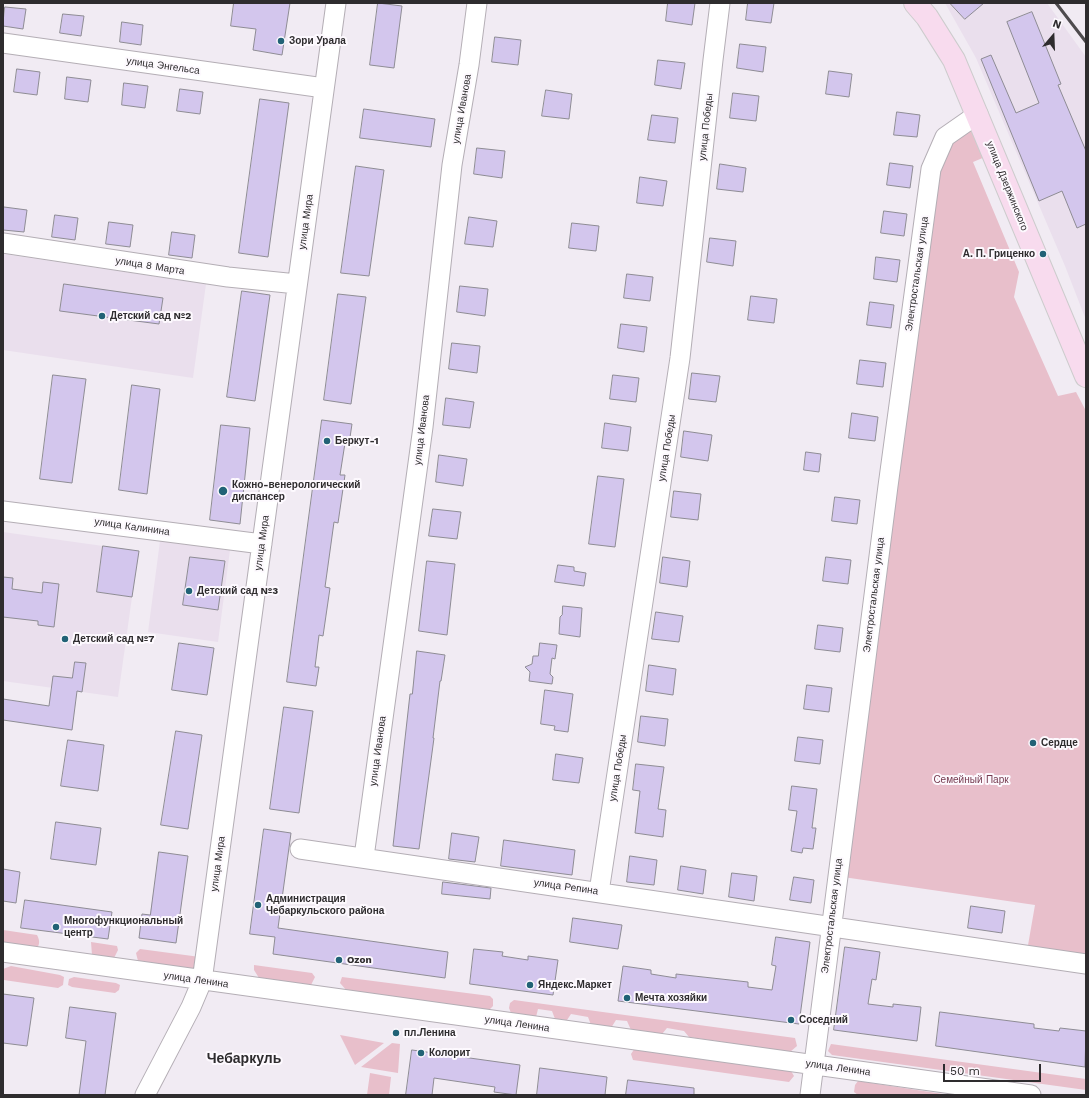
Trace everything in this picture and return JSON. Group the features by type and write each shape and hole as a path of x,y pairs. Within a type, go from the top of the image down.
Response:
{"main road":[{"name":"улица Дзержинского","path":"915,3 927,17 954,60 978,114 1086,376"}],"street":[{"name":"улица Мира","path":"145,1095 191,1007 202,981 336,3"},
{"name":"улица Иванова","path":"364,857 422,434 452,165 470,65 477,3"},
{"name":"улица Победы","path":"599,892 680,358 712,60 720,3"},
{"name":"улица Энгельса","path":"3,43 324,88"},
{"name":"Электростальская улица","path":"810,1095 888,486 931,169 945,137 978,114"},
{"name":"улица 8 Марта","path":"3,244 228,277 297,284"},
{"name":"улица Калинина","path":"3,511 262,544"},
{"name":"улица Репина","path":"300,849 364,857 1086,964"},
{"name":"улица Ленина","path":"3,952 202,981 1031,1095"}],"shaded area":[{"path":"945,3 1047,3 1086,57 1086,320 1065,266 976,58"},
{"name":"Детский сад №2","path":"3,254 206,284 193,378 3,350"},
{"name":"Детский сад №7","path":"3,532 103,546 97,592 132,597 118,697 3,681"},
{"name":"Детский сад №3","path":"160,541 230,550 218,642 148,632"}],"green space":[{"name":"Семейный Парк","path":"970,127 985,157 973,162 1019,272 1014,297 1058,396 1076,392 1086,411 1086,960 1027,951 1035,905 843,877 937,170 949,143"},
{"path":"3,930 37,935 39,944 36,950 3,945"},
{"path":"91,942 117,946 118,950 114,958 92,955"},
{"path":"140,949 200,957 197,966 189,970 144,965 138,961 136,953"},
{"path":"254,965 312,973 315,977 311,985 259,978 254,970"},
{"path":"11,966 60,975 64,977 63,985 58,988 4,980 3,969"},
{"path":"74,977 116,983 120,985 119,990 115,993 72,987 68,985 69,979"},
{"path":"342,977 490,996 493,999 493,1006 488,1011 347,991 340,983"},
{"path":"514,1000 795,1038 797,1046 790,1052 689,1037 684,1031 667,1028 662,1034 631,1030 627,1021 616,1020 611,1028 591,1025 588,1017 571,1014 567,1020 555,1019 552,1011 538,1009 536,1017 511,1013 509,1008 510,1003"},
{"path":"340,1035 384,1043 355,1065"},
{"path":"392,1043 400,1044 398,1073 361,1067"},
{"path":"831,1044 1086,1079 1086,1090 832,1055 828,1051"},
{"path":"635,1048 791,1071 794,1076 789,1082 633,1060 631,1054"},
{"path":"370,1073 391,1077 389,1095 367,1095"},
{"path":"858,1081 944,1095 858,1095 854,1092 855,1085"}],"building":[{"path":"234,3 290,3 282,55 253,50 256,29 231,26"},
{"path":"378,3 402,6 394,68 370,65"},
{"path":"668,3 695,3 692,25 666,21"},
{"path":"748,3 774,3 771,23 746,20"},
{"path":"950,3 984,3 965,19"},
{"path":"5,7 26,9 23,29 3,26"},
{"path":"1032,12 1061,84 1058,85 1086,151 1086,224 1077,228 1062,191 1039,201 981,59 991,55 1016,113 1039,103 1007,22"},
{"path":"63,14 84,16 81,36 60,33"},
{"path":"122,22 143,25 141,45 120,42"},
{"path":"495,37 521,40 518,65 492,62"},
{"path":"740,44 766,47 763,72 737,68"},
{"path":"658,60 685,63 681,89 655,85"},
{"path":"17,69 40,72 37,95 14,92"},
{"path":"829,71 852,74 849,97 826,94"},
{"path":"67,77 91,80 88,102 65,99"},
{"path":"124,83 148,86 145,108 122,105"},
{"path":"180,89 203,92 200,114 177,111"},
{"path":"546,90 572,94 569,119 542,116"},
{"path":"733,93 759,96 756,121 730,118"},
{"path":"260,99 289,103 268,257 239,253"},
{"path":"364,109 435,119 431,147 360,138"},
{"path":"897,112 920,115 917,137 894,135"},
{"path":"652,115 678,118 675,143 648,140"},
{"path":"477,148 505,151 502,178 474,174"},
{"path":"890,163 913,166 910,188 887,185"},
{"path":"720,164 746,168 743,192 717,189"},
{"path":"356,166 384,170 369,276 341,273"},
{"path":"640,177 667,181 663,206 637,203"},
{"path":"4,207 27,210 24,232 3,230"},
{"path":"884,211 907,214 904,236 881,233"},
{"path":"55,215 78,218 75,240 52,237"},
{"path":"469,217 497,221 493,247 465,244"},
{"path":"109,222 133,225 130,247 106,244"},
{"path":"572,223 599,226 596,251 569,248"},
{"path":"172,232 195,235 192,258 169,255"},
{"path":"710,238 736,241 733,266 707,262"},
{"path":"876,257 900,260 897,282 874,279"},
{"path":"627,274 653,277 650,301 624,298"},
{"path":"64,284 163,298 159,324 60,311"},
{"path":"460,286 488,289 485,316 457,312"},
{"path":"242,291 270,295 255,401 227,397"},
{"path":"338,294 366,297 351,404 324,400"},
{"path":"751,296 777,299 774,323 748,320"},
{"path":"870,302 894,305 891,328 867,325"},
{"path":"621,324 647,327 644,352 618,348"},
{"path":"452,343 480,346 477,373 449,369"},
{"path":"860,360 886,363 883,387 857,384"},
{"path":"692,373 720,376 716,402 689,399"},
{"path":"53,375 86,379 72,483 40,479"},
{"path":"613,375 639,378 636,402 610,399"},
{"path":"132,385 160,389 147,494 119,490"},
{"path":"446,398 474,402 470,428 443,425"},
{"path":"852,413 878,417 875,441 849,438"},
{"path":"322,420 352,424 349,444 345,443 340,475 345,475 338,523 334,522 325,587 330,588 323,636 319,635 315,667 319,667 316,686 287,682"},
{"path":"605,423 631,427 628,451 602,448"},
{"path":"221,425 250,428 240,524 210,520"},
{"path":"684,431 712,435 708,461 681,457"},
{"path":"806,452 821,454 819,472 804,470"},
{"path":"439,455 467,459 463,486 436,482"},
{"path":"598,476 624,479 615,547 589,544"},
{"path":"674,491 701,494 698,520 671,517"},
{"path":"835,497 860,500 857,524 832,521"},
{"path":"433,509 461,512 457,539 429,536"},
{"path":"103,546 139,551 132,597 97,592"},
{"path":"190,557 225,561 218,610 183,605"},
{"path":"663,557 690,561 687,587 660,583"},
{"path":"826,557 851,560 848,584 823,581"},
{"path":"427,561 455,564 447,635 419,631"},
{"path":"558,565 574,567 574,571 586,573 584,586 555,582"},
{"path":"3,577 13,578 12,589 42,593 43,582 59,584 54,627 38,625 38,621 3,617"},
{"path":"563,606 582,608 580,637 559,634 560,617 562,615"},
{"path":"656,612 683,616 679,642 652,639"},
{"path":"818,625 843,628 840,652 815,649"},
{"path":"179,643 214,648 207,695 172,690"},
{"path":"540,643 557,645 555,659 552,658 550,674 553,677 552,684 529,681 530,672 525,667 532,664 533,656 538,656"},
{"path":"417,651 445,655 440,681 419,849 393,846 410,694 412,694"},
{"path":"75,662 86,663 82,692 77,691 72,730 3,720 3,699 49,706 53,676 72,678"},
{"path":"649,665 676,669 673,695 646,691"},
{"path":"807,685 832,688 829,712 804,709"},
{"path":"545,690 573,694 568,732 554,730 555,726 541,724"},
{"path":"284,707 313,711 299,813 270,809"},
{"path":"641,716 668,719 665,746 638,742"},
{"path":"176,731 202,735 188,829 161,825"},
{"path":"798,737 823,740 820,764 795,761"},
{"path":"68,740 104,745 98,791 61,786"},
{"path":"556,754 583,758 579,783 553,780"},
{"path":"636,764 664,767 658,809 666,810 663,837 635,833 640,791 633,790"},
{"path":"792,786 817,789 812,828 816,828 813,849 803,848 802,853 791,851 797,811 789,810"},
{"path":"56,822 101,828 96,865 51,859"},
{"path":"264,829 291,833 278,928 448,952 445,978 273,954 275,937 250,934"},
{"path":"452,833 479,837 475,862 449,859"},
{"path":"504,840 575,850 572,875 501,866"},
{"path":"159,852 188,856 176,943 139,938 142,914 150,915"},
{"path":"630,856 657,860 654,885 627,882"},
{"path":"681,866 706,870 703,894 678,890"},
{"path":"3,869 20,872 16,903 3,901"},
{"path":"732,873 757,876 754,901 729,897"},
{"path":"794,877 814,880 811,903 790,900"},
{"path":"443,882 491,888 490,899 442,894"},
{"path":"25,900 112,912 108,939 21,928"},
{"path":"971,906 1005,911 1002,933 968,928"},
{"path":"573,918 622,925 618,949 570,942"},
{"path":"776,937 810,942 799,1024 618,1001 623,966 651,970 651,974 676,978 676,974 748,982 748,987 772,990 776,966 772,965"},
{"path":"845,947 880,952 876,980 872,979 868,1004 893,1007 893,1004 921,1007 917,1041 834,1030"},
{"path":"474,949 503,952 502,956 528,960 528,956 558,960 553,995 470,984"},
{"path":"3,994 34,998 27,1046 3,1043"},
{"path":"70,1007 116,1013 105,1095 79,1095 86,1041 66,1038"},
{"path":"940,1012 1034,1024 1034,1028 1059,1031 1060,1028 1086,1031 1085,1067 936,1046"},
{"path":"412,1050 520,1065 516,1095 494,1092 495,1087 434,1078 432,1095 406,1095"},
{"path":"540,1068 607,1077 605,1095 537,1095"},
{"path":"628,1080 694,1088 694,1095 626,1095"}],"railway":[{"path":"1056,3 1086,42"}],"place":[{"name":"Зори Урала","path":"281,41"},
{"name":"А. П. Гриценко","path":"1043,254"},
{"name":"Детский сад №2","path":"102,316"},
{"name":"Беркут-1","path":"327,441"},
{"name":"Кожно-венерологический диспансер","path":"223,491"},
{"name":"Детский сад №3","path":"189,591"},
{"name":"Детский сад №7","path":"65,639"},
{"name":"Сердце","path":"1033,743"},
{"name":"Администрация Чебаркульского района","path":"258,905"},
{"name":"Многофункциональный центр","path":"56,927"},
{"name":"Ozon","path":"339,960"},
{"name":"Яндекс.Маркет","path":"530,985"},
{"name":"Мечта хозяйки","path":"627,998"},
{"name":"Соседний","path":"791,1020"},
{"name":"пл.Ленина","path":"396,1033"},
{"name":"Колорит","path":"421,1053"}],"district":[{"name":"Чебаркуль","path":"244,1059"}]}
